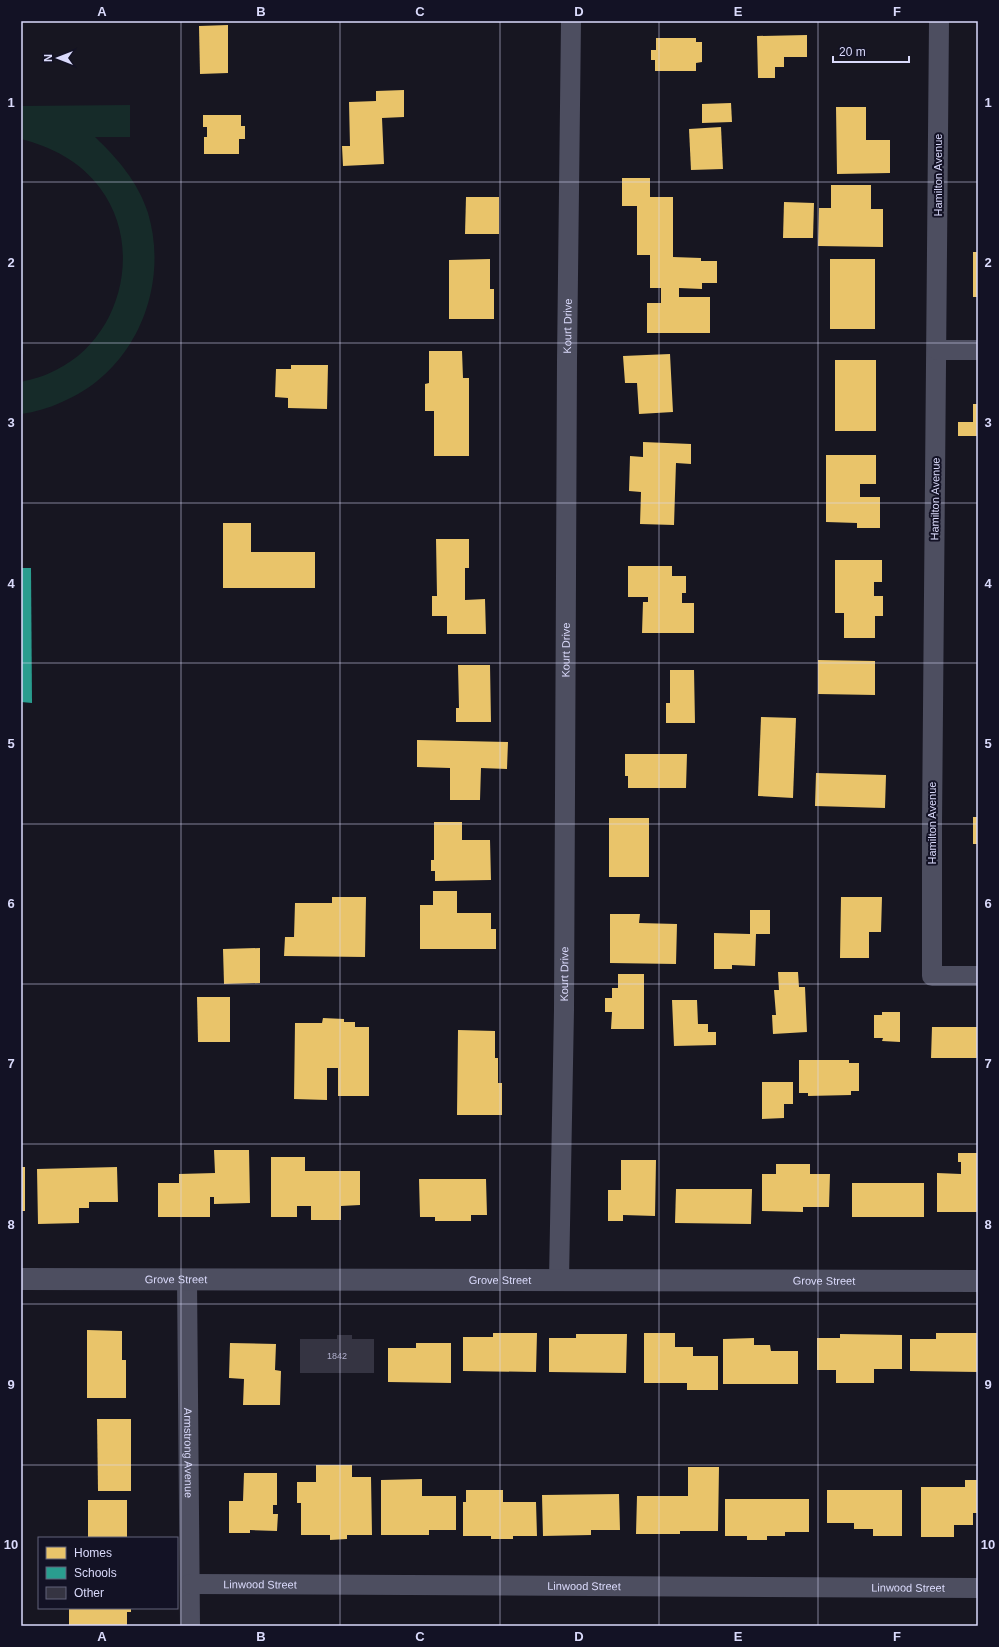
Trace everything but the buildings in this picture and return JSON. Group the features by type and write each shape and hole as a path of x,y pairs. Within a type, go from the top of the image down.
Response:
{"street":[{"name":"Kourt Drive","path":"559,1280 564,1010 570,21"},
{"name":"Hamilton Avenue","path":"939,21 932,976 978,976"},
{"path":"937,350 978,350"},
{"name":"Grove Street","path":"21,1279 978,1281"},
{"name":"Armstrong Avenue","path":"187,1279 190,1626"},
{"name":"Linwood Street","path":"190,1584 978,1588"}],"green space":[{"path":"130,105 130,137 95,137 112,154 133,181 148,213 154,241 154,270 150,297 141,324 127,349 109,370 88,388 52,406 21,414 21,382 43,376 56,370 79,355 97,336 111,314 119,289 123,263 121,236 113,211 100,188 84,170 65,156 44,146 21,139 21,106"},
{"path":"21,169 23,169 23,354 21,354"}]}
